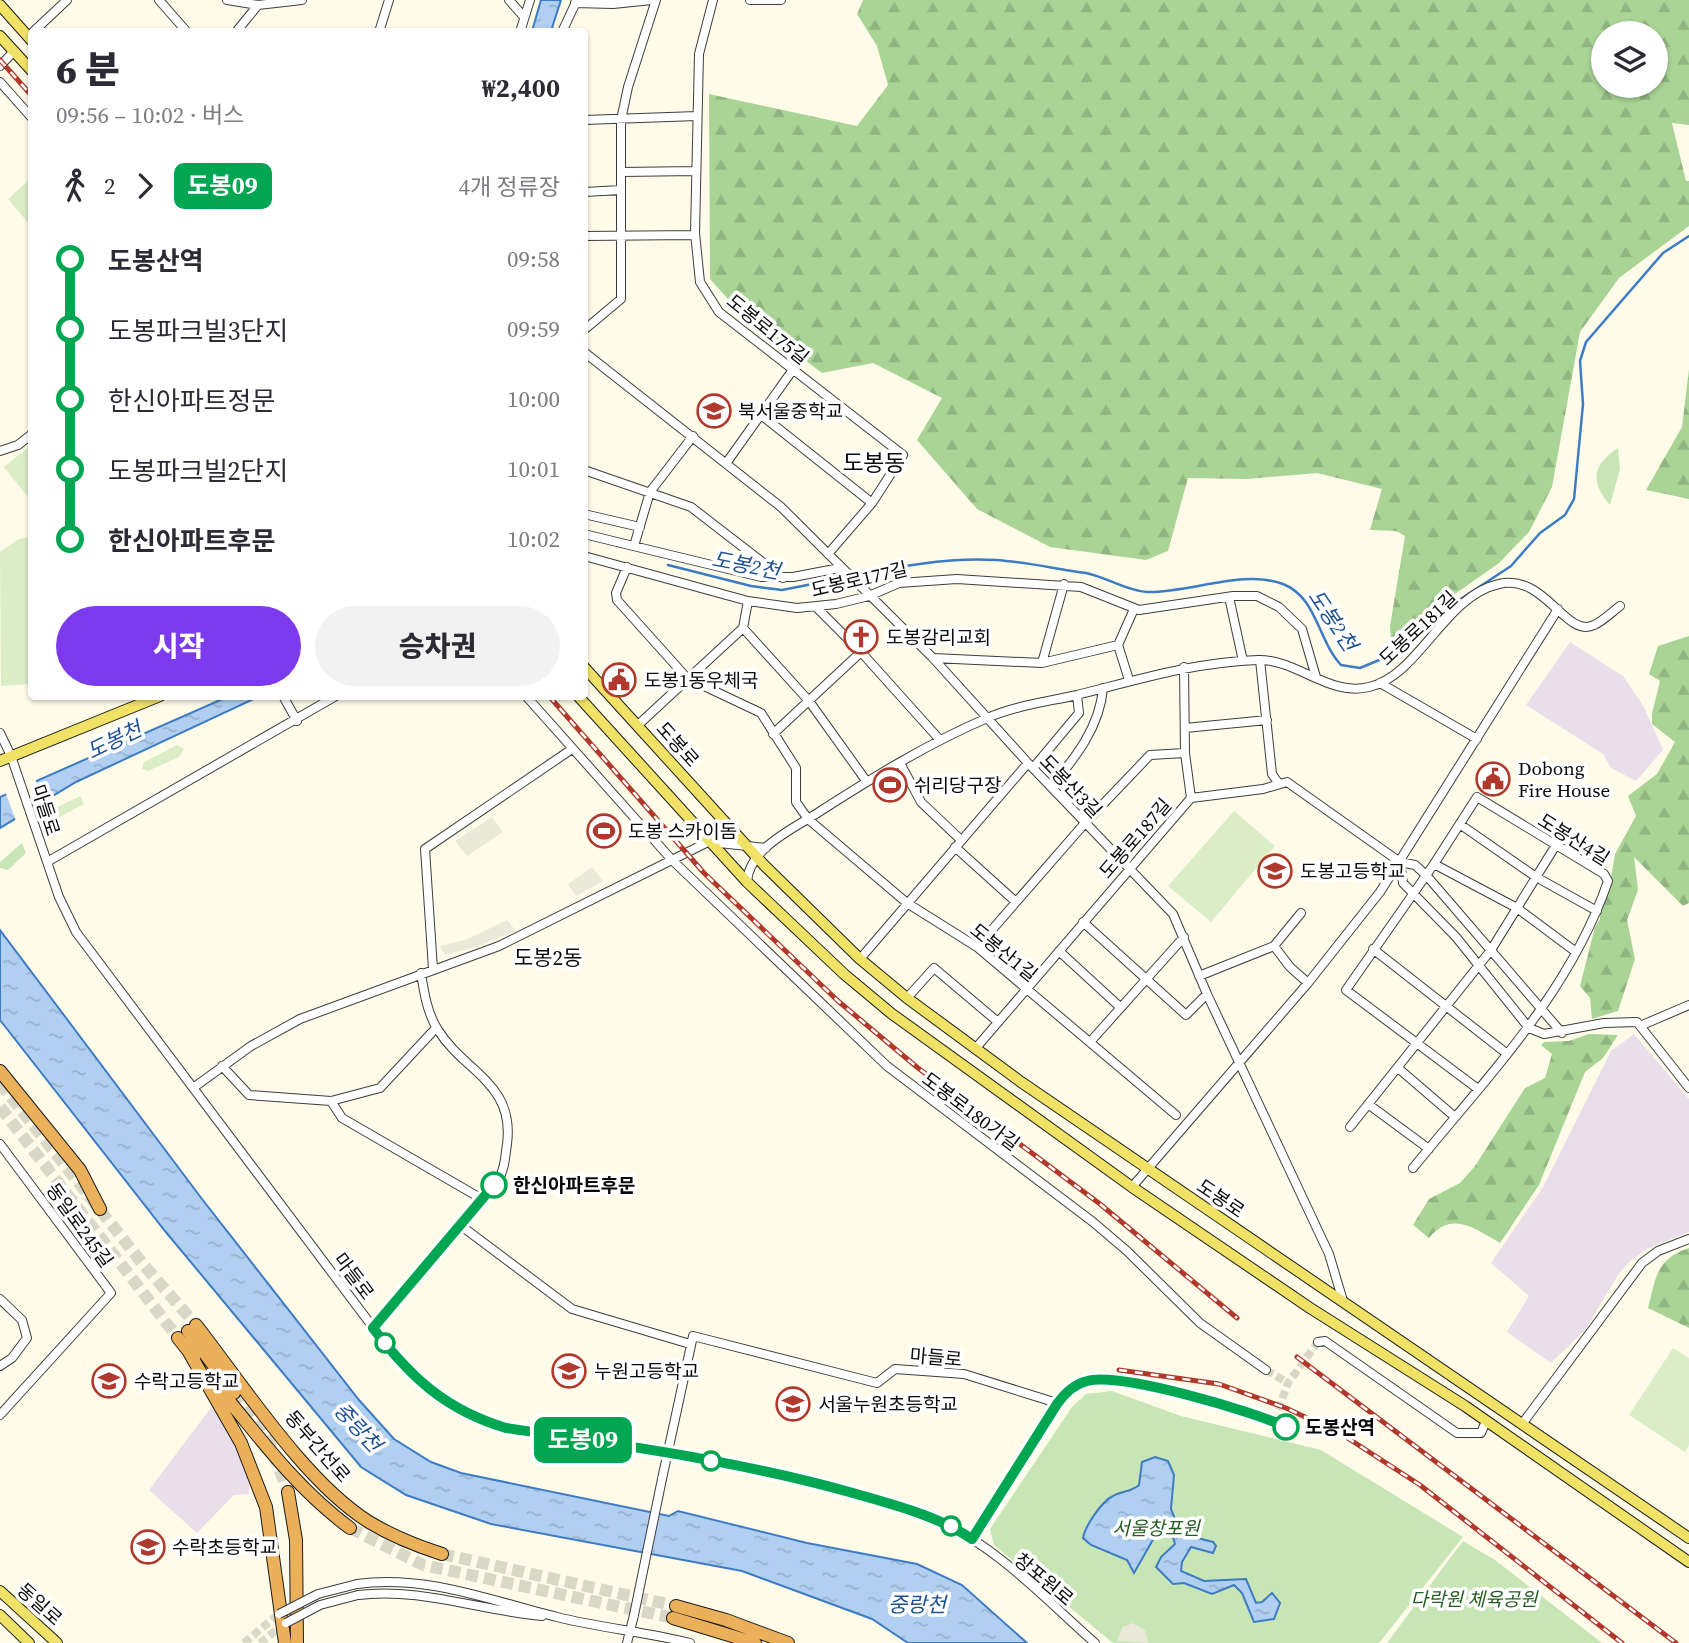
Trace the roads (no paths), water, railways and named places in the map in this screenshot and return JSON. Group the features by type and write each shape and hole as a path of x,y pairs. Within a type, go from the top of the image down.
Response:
{"highway":[{"path":"0,1071 80,1170 100,1209"},
{"path":"187,1331 234,1393"},
{"name":"동부간선로","path":"187,1331 189,1352 287,1473 349,1528"},
{"name":"동부간선로","path":"187,1331 329,1489 368,1521 398,1538 442,1554"},
{"path":"189,1352 228,1417 254,1471 266,1507 285,1643"},
{"path":"288,1492 296,1540 297,1643"},
{"path":"278,1583 275,1609 278,1643"},
{"path":"755,1643 674,1612 735,1623 788,1643"}],"main road":[{"path":"0,5 28,33"},
{"path":"0,36 28,67"},
{"name":"도봉로","path":"588,671 757,857 860,960 907,998 1147,1169 1689,1538"},
{"path":"0,761 146,700"},
{"path":"582,700 747,883 834,965 892,1014 1132,1187 1486,1421 1689,1562"},
{"name":"동일로","path":"0,1591 57,1643"},
{"name":"동일로","path":"0,1615 29,1643"}],"street":[{"path":"39,28 66,0"},
{"path":"159,0 184,28"},
{"path":"227,0 258,5 302,0"},
{"path":"380,28 388,0"},
{"path":"509,0 524,17"},
{"path":"521,28 530,0"},
{"path":"564,28 576,1 613,4 654,0 621,120 621,299 588,327"},
{"name":"도봉로175길","path":"713,0 699,54 695,235 700,282 719,312 903,455 872,503 828,554"},
{"path":"750,0 779,1"},
{"path":"239,28 258,5"},
{"path":"0,65 14,51"},
{"path":"0,82 28,114"},
{"path":"588,120 697,116"},
{"path":"621,172 696,170"},
{"path":"588,192 621,190"},
{"path":"588,236 695,235"},
{"name":"도봉산3길","path":"588,355 727,461 781,508 933,658 1030,766 1173,914 1207,994 1329,1254 1344,1303"},
{"path":"727,461 792,371"},
{"path":"760,414 872,503"},
{"path":"634,546 650,492 693,436"},
{"path":"0,451 19,445 28,437"},
{"path":"588,471 703,513 783,578"},
{"path":"588,514 640,527"},
{"name":"도봉로177길","path":"588,535 761,578 783,578 841,569"},
{"name":"도봉로177길","path":"588,557 748,601 817,608 899,583 982,579 1064,584 1097,591 1134,609 1153,610 1229,597 1261,598 1293,619 1304,633 1316,677"},
{"path":"627,567 616,593 617,600 687,678 756,709 796,768 796,802 808,819"},
{"path":"1042,663 1064,584"},
{"name":"도봉로181길","path":"766,848 867,782 940,740 986,718 1184,667 1243,661 1272,661 1346,689 1370,687 1409,660 1456,611 1495,585 1526,584 1575,625 1592,626 1620,606"},
{"path":"1229,597 1243,661"},
{"path":"638,725 743,628 748,601"},
{"path":"817,608 861,652 940,740"},
{"path":"1129,680 1118,645 1134,609"},
{"path":"1132,1187 1308,983 1365,912 1558,609"},
{"path":"743,628 810,701 867,782"},
{"path":"933,658 1042,663 1118,645"},
{"path":"773,734 861,652"},
{"path":"1260,660 1272,774 1279,783 1287,782 1399,862 1415,865 1426,874 1562,1033"},
{"path":"1184,667 1185,753 1191,798"},
{"path":"1380,682 1477,739"},
{"path":"1051,788 1080,753 1097,714 1104,688"},
{"path":"860,960 958,844 1079,713 1077,695"},
{"path":"285,700 295,718"},
{"path":"47,862 329,700"},
{"name":"도봉로180가길","path":"529,700 672,860 887,1066 1093,1222 1127,1251 1200,1323 1266,1370"},
{"path":"1185,729 1267,720"},
{"name":"마들로","path":"0,733 18,775 47,862 76,932 373,1328 428,1388 472,1417 506,1428 667,1453 804,1480 905,1507 972,1539"},
{"path":"433,969 425,849 572,749"},
{"path":"977,947 1085,822 1150,755 1185,753"},
{"path":"900,763 920,802 1016,902"},
{"name":"도봉로187길","path":"975,1049 1191,798 1263,789 1279,783"},
{"name":"도봉산4길","path":"1413,1168 1478,1089 1506,1053 1543,1010 1597,911 1608,881 1604,874 1476,797 1461,825 1346,990 1419,1042 1478,1089"},
{"name":"도봉산1길","path":"808,819 907,903 977,947 1176,1115"},
{"path":"193,1088 222,1066 300,1019 505,943 708,842 727,824"},
{"path":"1461,825 1536,877 1597,911"},
{"path":"708,842 766,848"},
{"path":"1350,1127 1491,950 1556,845"},
{"path":"747,883 750,865 766,848"},
{"path":"1399,862 1403,883 1482,962 1529,1028 1544,1034 1562,1033 1604,1023 1637,1022 1689,1088"},
{"path":"1434,864 1517,908 1576,952"},
{"path":"1199,976 1274,946 1301,913"},
{"path":"1083,922 1143,980 1186,1015 1207,994"},
{"path":"1090,1042 1184,937"},
{"path":"1274,946 1308,983"},
{"path":"1373,948 1506,1053"},
{"path":"1059,951 1120,1007"},
{"path":"907,998 934,968 998,1022"},
{"path":"373,1328 503,1172 508,1136 506,1114 497,1092 436,1028 427,1005 421,973"},
{"path":"1640,1026 1689,1006"},
{"path":"222,1066 249,1095 331,1101 386,1084 436,1028"},
{"path":"1398,1068 1455,1116"},
{"path":"331,1101 342,1118 482,1199"},
{"path":"1368,1104 1429,1149"},
{"name":"동일로245길","path":"0,1144 111,1293 0,1415"},
{"name":"마들로","path":"460,1225 572,1309 877,1383 895,1369 964,1374 1057,1404"},
{"path":"1522,1424 1634,1271 1658,1251 1689,1239"},
{"path":"0,1299 22,1320 27,1338 12,1358 0,1366"},
{"path":"627,1643 691,1340"},
{"path":"1318,1342 1325,1341 1457,1433 1480,1433 1486,1421"},
{"path":"972,1539 1057,1404 1074,1386 1085,1381 1110,1379 1219,1403 1274,1421"},
{"name":"창포원로","path":"972,1539 1095,1643"},
{"path":"279,1614 318,1594 357,1584 415,1583 513,1603 555,1617"},
{"path":"286,1623 320,1605 358,1595 405,1594 500,1613 555,1617 631,1630 690,1643"}],"water":[{"path":"541,0 561,0 552,28 533,28"},
{"name":"도봉천","path":"220,700 252,700 76,782 0,828 0,797"},
{"name":"중랑천","path":"0,930 202,1199 359,1400 394,1439 431,1462 461,1473 669,1516 678,1511 807,1543 917,1564 962,1585 1027,1643 908,1643 872,1619 742,1571 491,1524 406,1495 361,1467 165,1231 0,1020"},
{"path":"1155,1457 1168,1461 1174,1475 1171,1509 1181,1534 1213,1542 1216,1546 1213,1553 1191,1547 1182,1562 1181,1571 1204,1581 1246,1579 1256,1603 1262,1602 1272,1593 1280,1603 1274,1619 1254,1622 1242,1593 1234,1585 1212,1594 1184,1583 1173,1584 1156,1567 1161,1557 1175,1544 1168,1521 1163,1522 1134,1573 1127,1560 1091,1545 1083,1538 1099,1508 1113,1496 1139,1485 1142,1462"}],"waterway":[{"name":"도봉2천","path":"854,576 925,563 979,559 1086,573 1147,592 1234,580 1268,580 1283,584 1303,599 1341,665 1360,668 1384,658 1432,618 1511,566 1540,533 1565,515 1574,499 1583,404 1580,361 1586,342 1663,253 1689,236"},
{"name":"도봉2천","path":"668,565 751,586 782,590 848,577"}],"tunnel":[{"path":"0,1083 142,1263 196,1325"},
{"path":"0,1107 178,1338"},
{"path":"1274,1421 1288,1383 1318,1342"},
{"path":"1266,1370 1288,1383"},
{"path":"234,1393 270,1444 288,1492"},
{"path":"350,1528 423,1565 673,1618"},
{"path":"442,1554 676,1606"},
{"path":"244,1643 279,1614"},
{"path":"260,1643 285,1623"}],"railway":[{"path":"0,60 28,92"},
{"path":"553,700 704,873 838,1001 918,1068 1100,1204 1237,1318"},
{"path":"1297,1357 1676,1643"},
{"path":"1119,1370 1219,1384 1286,1408 1343,1435 1420,1485 1622,1643"}],"place":[{"name":"북서울중학교","path":"714,411"},
{"name":"도봉감리교회","path":"861,637"},
{"name":"도봉1동우체국","path":"619,680"},
{"name":"Dobong Fire House","path":"1493,779"},
{"name":"쉬리당구장","path":"890,785"},
{"name":"도봉 스카이돔","path":"604,831"},
{"name":"도봉고등학교","path":"1275,871"},
{"name":"한신아파트후문","path":"494,1185"},
{"name":"누원고등학교","path":"569,1371"},
{"name":"수락고등학교","path":"109,1381"},
{"name":"서울누원초등학교","path":"793,1404"},
{"name":"도봉산역","path":"1286,1427"},
{"name":"수락초등학교","path":"148,1547"}],"district":[{"name":"도봉동","path":"874,463"},
{"name":"도봉2동","path":"548,957"}],"park label":[{"name":"서울창포원","path":"1156,1528"},
{"name":"다락원 체육공원","path":"1474,1599"}]}
